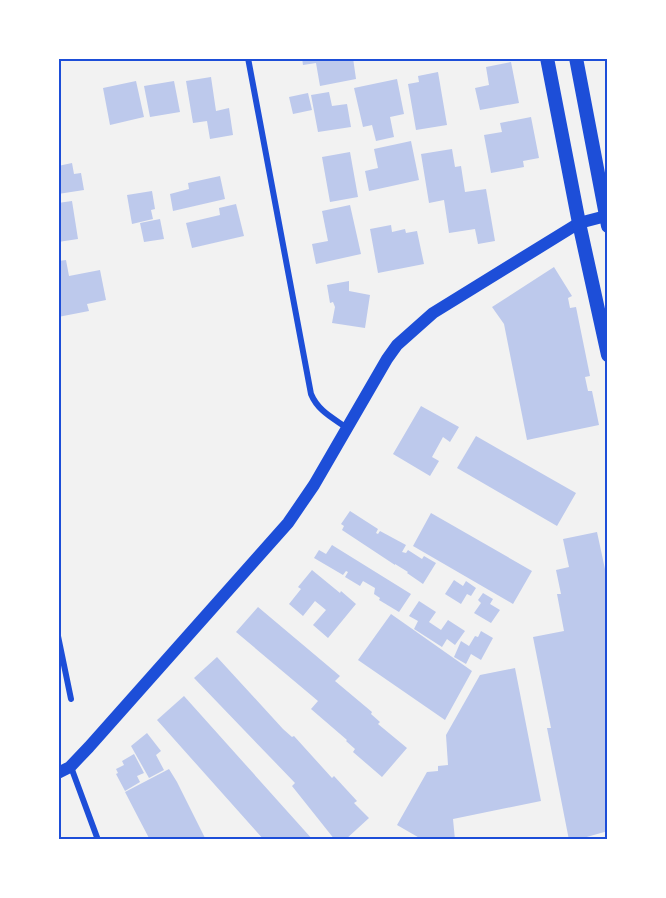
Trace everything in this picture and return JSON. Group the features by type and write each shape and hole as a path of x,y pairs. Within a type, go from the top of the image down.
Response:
{"main road":[{"path":"547,58 608,356"},
{"path":"58,773 70,767 288,523 315,485 387,358 397,345 433,313 579,223 607,221 576,58"}],"street":[{"path":"248,58 309,384 315,403 324,413 347,429"},
{"path":"58,636 71,699"},
{"path":"70,767 98,840"}],"building":[{"path":"302,58 353,58 356,79 320,86 316,63 303,65"},
{"path":"511,62 519,103 480,110 475,88 489,85 486,67"},
{"path":"438,72 447,125 416,130 408,84 419,82 418,76"},
{"path":"211,77 216,111 229,108 233,135 210,139 207,121 193,123 186,81"},
{"path":"397,79 404,114 390,117 394,137 376,141 372,125 363,127 354,88"},
{"path":"136,81 144,117 110,125 103,88"},
{"path":"174,81 180,112 150,117 144,86"},
{"path":"329,92 332,106 347,104 351,127 318,132 311,95"},
{"path":"308,93 312,110 293,114 289,97"},
{"path":"531,117 539,158 523,161 524,167 491,173 484,135 502,132 500,123"},
{"path":"411,141 419,180 369,191 365,171 378,168 374,149"},
{"path":"452,149 455,167 461,166 465,192 486,189 495,241 478,244 475,229 449,233 444,200 429,203 421,154"},
{"path":"350,152 358,197 330,202 322,157"},
{"path":"72,163 74,174 81,173 84,190 58,194 58,166"},
{"path":"220,176 225,199 173,211 170,194 189,189 188,183"},
{"path":"152,191 155,209 151,210 153,219 132,224 127,195"},
{"path":"72,201 78,239 58,242 58,203"},
{"path":"236,204 244,236 192,248 186,223 220,215 219,208"},
{"path":"350,205 361,254 316,264 312,244 328,241 322,211"},
{"path":"160,219 164,239 144,242 140,223"},
{"path":"391,225 392,232 405,229 406,233 417,231 424,264 378,273 370,229"},
{"path":"66,260 69,276 100,270 106,300 87,304 89,311 58,317 58,261"},
{"path":"554,267 572,296 568,298 570,308 576,307 590,376 585,377 588,391 592,391 599,425 527,440 504,324 492,307"},
{"path":"349,281 349,291 370,295 365,328 332,323 335,307 333,302 330,303 327,285"},
{"path":"421,406 459,427 450,442 443,437 432,457 439,461 430,476 393,454"},
{"path":"476,436 576,493 557,526 457,468"},
{"path":"350,511 378,529 376,533 380,531 406,545 402,552 406,553 408,550 422,559 424,556 436,563 423,584 342,530 344,526 341,524"},
{"path":"431,513 532,571 513,604 413,546"},
{"path":"597,532 608,583 608,831 569,840 547,728 551,728 533,637 564,631 557,594 561,594 556,570 569,567 563,539"},
{"path":"332,545 411,594 399,612 379,600 380,598 374,594 375,588 363,581 360,586 345,577 348,572 346,571 343,575 314,558 319,550 326,554"},
{"path":"312,570 356,604 328,638 313,625 326,610 315,601 303,616 289,604 301,589 298,587"},
{"path":"454,580 463,586 466,581 476,588 471,596 467,594 461,604 445,594"},
{"path":"483,593 493,599 490,604 500,610 491,623 474,613 481,603 478,600"},
{"path":"419,601 436,612 429,622 441,630 448,620 465,631 455,645 447,639 442,647 414,629 418,621 409,616"},
{"path":"258,607 340,676 335,681 372,712 371,714 380,722 378,724 407,748 382,777 353,752 355,749 347,740 311,709 318,701 236,632"},
{"path":"391,614 472,671 445,720 358,660"},
{"path":"481,631 493,638 481,660 471,654 466,664 454,657 461,641 469,646"},
{"path":"217,657 283,729 292,737 294,736 332,778 334,776 357,801 354,803 369,818 345,840 335,840 292,786 295,783 194,678"},
{"path":"515,668 541,801 453,819 455,840 423,840 397,825 427,772 438,771 438,766 448,765 446,735 480,675"},
{"path":"184,696 313,840 264,840 157,720"},
{"path":"147,733 161,751 156,755 164,770 149,778 131,746"},
{"path":"134,754 144,773 137,776 140,782 125,791 116,774 118,773 116,769 124,765 122,761"},
{"path":"169,769 206,840 150,840 139,819 125,792"}]}
